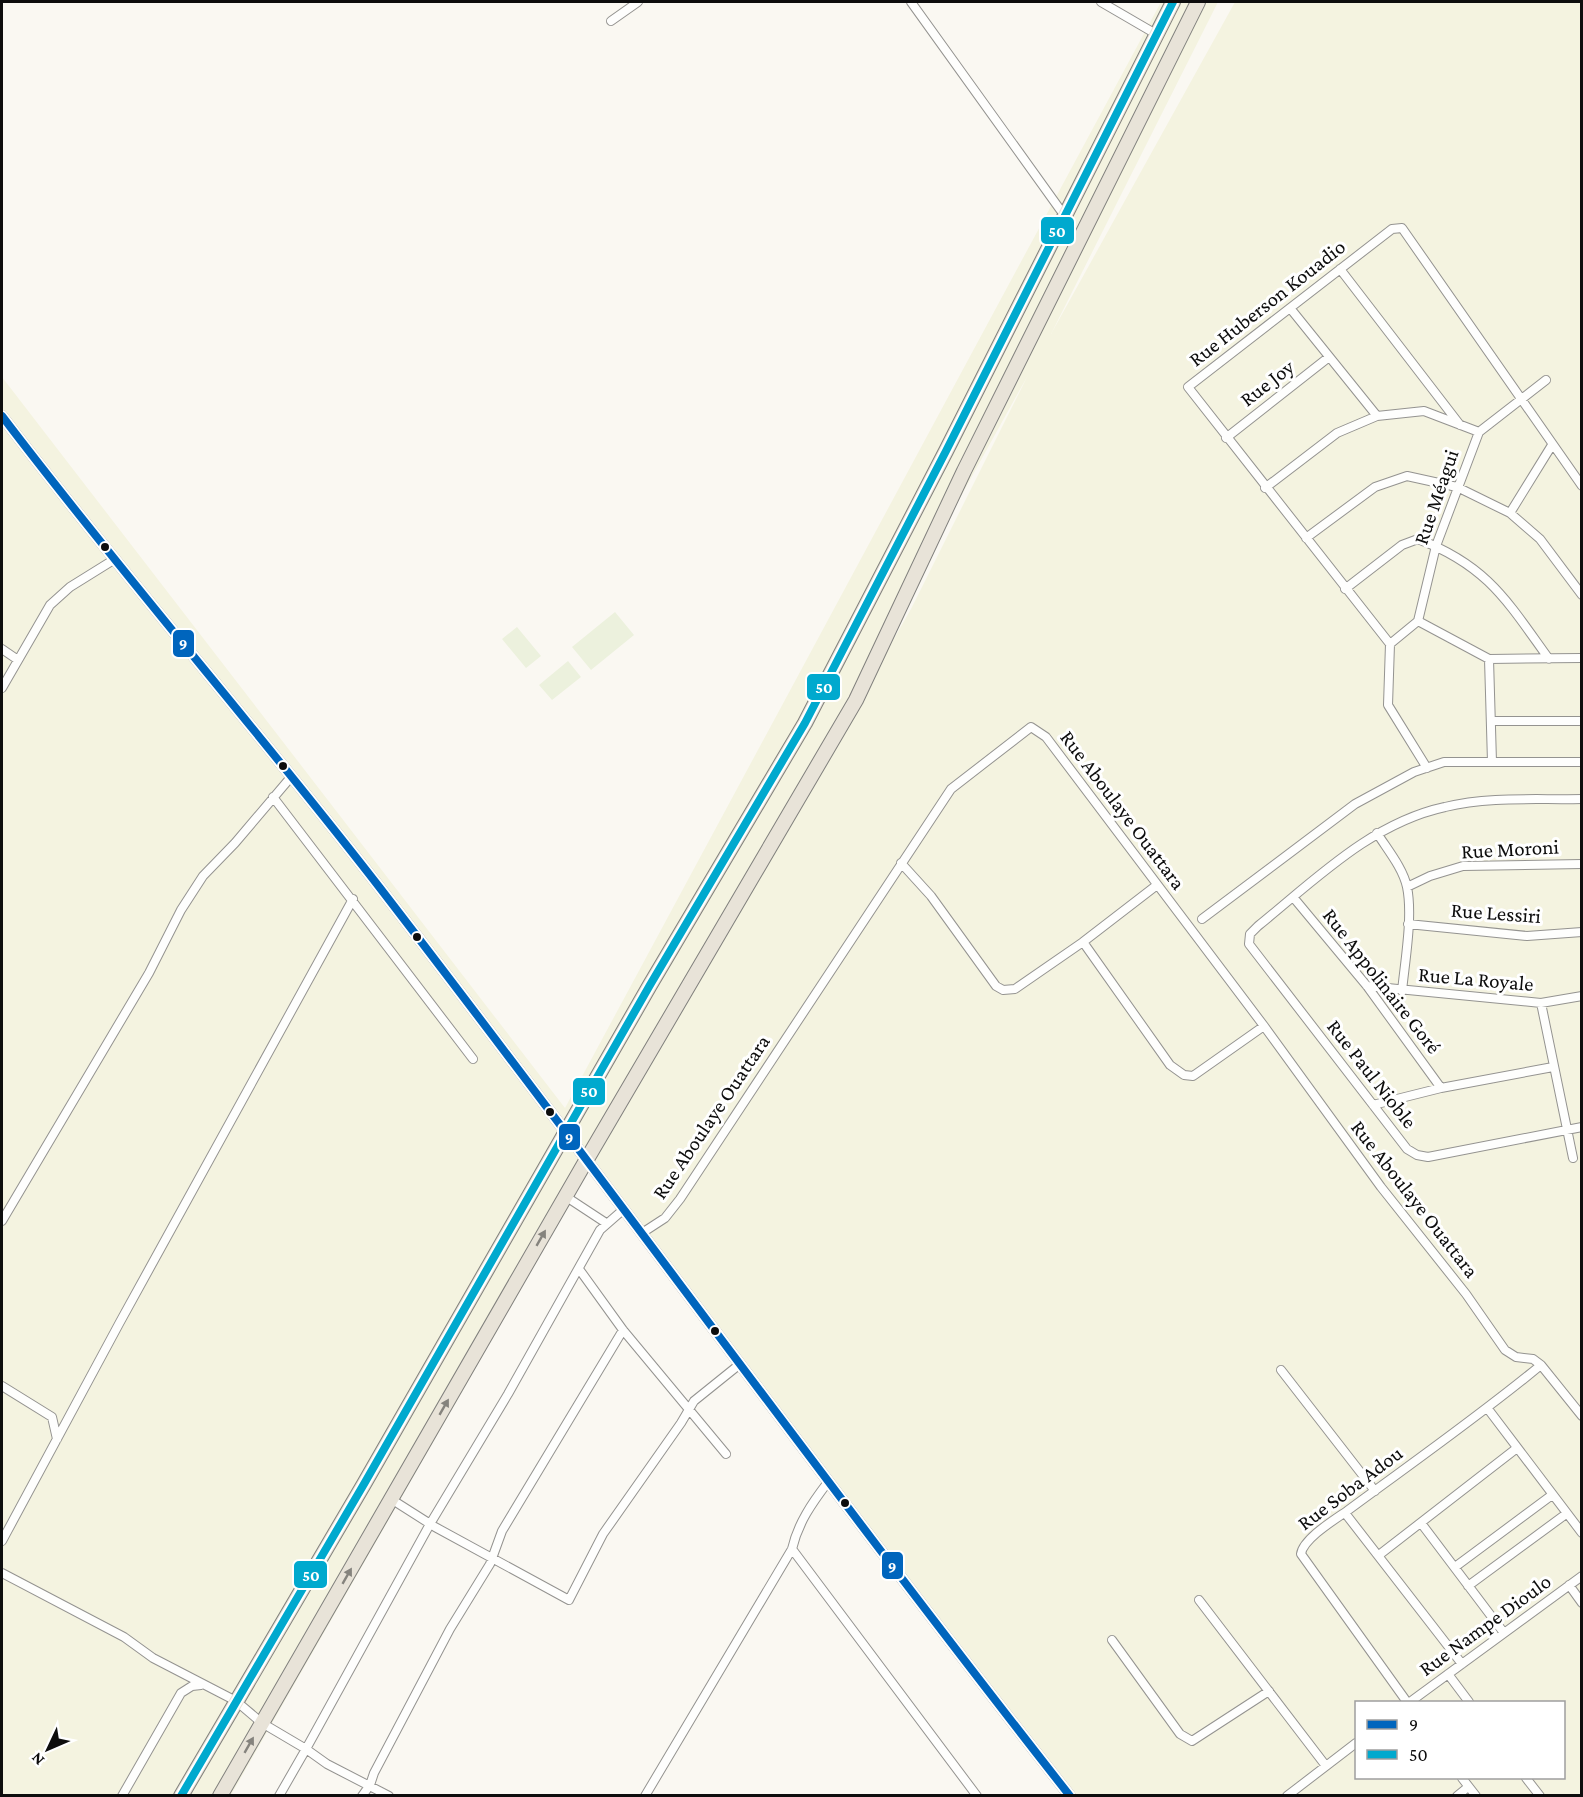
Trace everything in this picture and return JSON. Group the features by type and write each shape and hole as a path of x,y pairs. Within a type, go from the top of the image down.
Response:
{"highway":[{"path":"181,1796 805,723 946,451 1173,2"},
{"path":"220,1796 565,1196 856,700 963,471 1198,2"}],"street":[{"path":"611,21 638,2"},
{"path":"911,2 1064,215"},
{"path":"1101,2 1156,34"},
{"name":"Rue Huberson Kouadio","path":"1390,644 1265,488 1188,387 1392,229 1402,228 1581,486"},
{"path":"1340,269 1461,425"},
{"path":"1290,308 1377,416"},
{"name":"Rue Joy","path":"1227,438 1329,357"},
{"name":"Rue Méagui","path":"1418,621 1436,546 1479,432 1545,380"},
{"path":"1265,488 1337,433 1377,416 1424,411 1479,432"},
{"path":"2,416 378,886 566,1131 861,1528 902,1577 1070,1796"},
{"path":"1510,513 1552,446"},
{"path":"1306,538 1375,487 1407,476 1457,487 1510,513 1540,539 1581,595"},
{"path":"1345,589 1402,545 1418,539 1436,546 1473,567 1493,585 1548,659"},
{"path":"2,688 50,605 70,587 115,559"},
{"path":"1427,768 1388,705 1390,644 1418,621 1489,659 1581,658"},
{"path":"2,649 18,660"},
{"path":"1489,659 1492,762"},
{"path":"1491,721 1581,721"},
{"name":"Rue Aboulaye Ouattara","path":"642,1233 665,1218 680,1199 951,789 1031,727 1046,737 1381,1186 1460,1286 1505,1350 1516,1358 1533,1359 1540,1365"},
{"path":"1202,920 1355,804 1414,772 1444,762 1581,762"},
{"path":"2,1221 149,973 197,884 291,777"},
{"path":"273,797 473,1059"},
{"name":"Rue Paul Nioble","path":"1581,799 1493,800 1444,807 1395,824 1377,833 1293,897 1250,934 1249,944 1407,1149 1417,1155 1428,1157 1581,1127"},
{"path":"1377,833 1407,886 1408,924 1402,991"},
{"path":"902,863 931,896 996,986 1004,990 1015,989 1083,942 1157,885"},
{"name":"Rue Moroni","path":"1407,886 1463,866 1581,864"},
{"name":"Rue Appolinaire Goré","path":"1293,897 1367,986 1441,1088"},
{"path":"2,1541 353,899"},
{"name":"Rue Lessiri","path":"1408,924 1527,936 1581,932"},
{"path":"1083,942 1170,1065 1184,1075 1193,1076 1263,1026"},
{"name":"Rue La Royale","path":"1367,986 1541,1003 1581,996"},
{"path":"1541,1003 1573,1158"},
{"path":"1373,1105 1441,1088 1553,1066"},
{"path":"565,1196 606,1223"},
{"path":"279,1796 430,1524 600,1230 624,1209"},
{"path":"579,1269 624,1330 726,1454"},
{"path":"362,1796 370,1785 374,1773 450,1629 490,1564 502,1531 624,1330"},
{"path":"391,1499 430,1524 569,1600 603,1534 694,1401 740,1364"},
{"path":"1540,1365 1581,1416"},
{"name":"Rue Soba Adou","path":"1408,1701 1301,1554 1302,1548 1307,1541 1344,1512 1488,1409 1540,1365"},
{"path":"1281,1370 1375,1491"},
{"path":"2,1386 52,1417 57,1439"},
{"path":"1488,1409 1581,1533"},
{"path":"1379,1555 1517,1448"},
{"path":"645,1796 792,1550 796,1534 810,1505 828,1482"},
{"path":"1455,1567 1552,1495"},
{"path":"1344,1512 1462,1665"},
{"path":"1468,1586 1566,1514"},
{"path":"1421,1523 1504,1633"},
{"path":"792,1550 977,1796"},
{"path":"2,1573 124,1637 153,1658 236,1701 262,1723 327,1764 389,1796"},
{"name":"Rue Nampe Dioulo","path":"1410,1701 1581,1576"},
{"path":"1569,1586 1581,1603"},
{"path":"1199,1600 1326,1766"},
{"path":"1112,1640 1180,1734 1192,1741 1269,1690"},
{"path":"1448,1674 1468,1701"},
{"path":"122,1796 181,1693 192,1686 202,1685"},
{"path":"1287,1796 1355,1744"},
{"path":"1463,1779 1476,1796"},
{"path":"1527,1779 1540,1796"},
{"path":"1456,1796 1468,1786"}],"green space":[{"path":"1161,2 1218,2 1051,334 1235,2 1581,2 1581,1795 1065,1795 957,1659 589,1170 231,1795 2,1795 2,377 565,1108","holes":["1028,375 911,609 616,1123"]},
{"path":"615,612 634,635 591,670 572,647"},
{"path":"517,627 541,656 526,668 502,639"},
{"path":"568,661 581,677 552,700 539,685"}],"transit line":[{"name":"50","path":"181,1796 364,1484 650,985 805,723 946,451 1173,2"},
{"name":"9","path":"2,416 380,888 1070,1796"}]}
